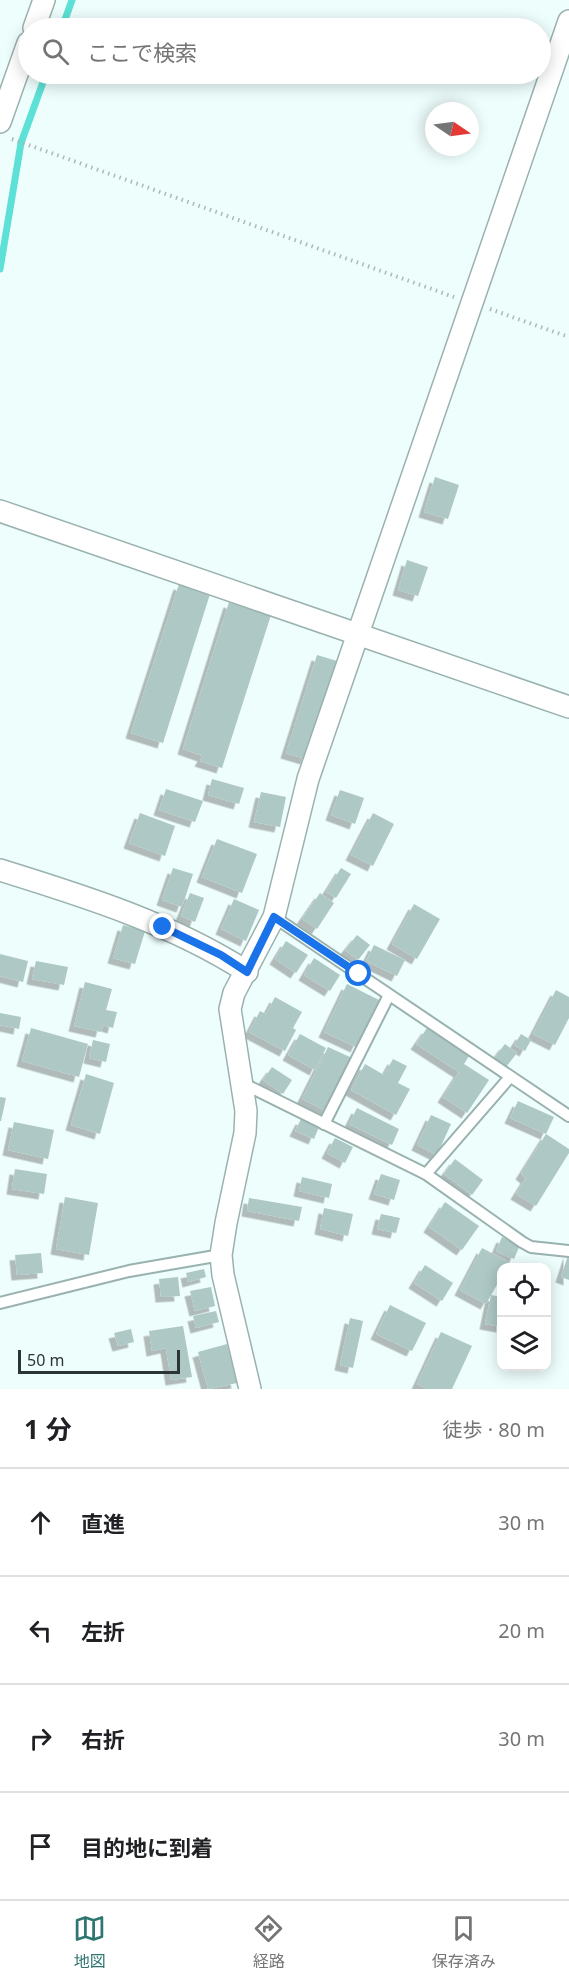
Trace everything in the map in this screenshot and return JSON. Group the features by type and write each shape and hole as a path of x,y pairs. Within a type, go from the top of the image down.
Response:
{"street":[{"path":"38,18 44,0"},
{"path":"551,73 569,21"},
{"path":"5,130 18,81"},
{"path":"250,1389 223,1275 221,1254 245,1133 246,1111 230,1009 234,993 274,917 308,779 547,84"},
{"path":"0,511 569,707"},
{"path":"0,870 163,927 221,955 247,972"}],"lane":[{"path":"274,917 569,1116"},
{"path":"324,1124 390,995"},
{"path":"426,1174 510,1077"},
{"path":"242,1083 426,1174 531,1247 569,1251"},
{"path":"0,1303 129,1271 221,1254"}],"path":[{"path":"5,130 569,337"}],"building":[{"path":"435,477 459,485 448,519 424,512"},
{"path":"407,560 428,567 418,596 398,590"},
{"path":"179,584 210,594 163,743 131,733"},
{"path":"229,602 271,615 222,768 200,761 203,756 183,749"},
{"path":"317,655 337,661 306,759 286,753"},
{"path":"212,779 244,788 239,804 208,795"},
{"path":"166,789 203,801 195,822 159,810"},
{"path":"340,790 364,798 355,824 331,815"},
{"path":"261,792 286,797 280,827 254,822"},
{"path":"140,813 175,826 165,856 129,843"},
{"path":"373,813 394,824 373,866 351,855"},
{"path":"217,839 257,854 242,893 202,877"},
{"path":"173,868 193,874 182,907 162,900"},
{"path":"341,868 351,874 336,898 326,892"},
{"path":"190,893 204,898 195,922 181,916"},
{"path":"320,893 334,903 317,929 302,919"},
{"path":"234,899 259,910 246,941 221,929"},
{"path":"414,904 440,919 417,959 392,944"},
{"path":"123,925 145,931 135,964 113,958"},
{"path":"357,935 370,945 358,960 345,950"},
{"path":"286,941 308,955 296,973 275,959"},
{"path":"374,945 405,960 397,976 366,961"},
{"path":"0,954 28,961 23,982 0,976"},
{"path":"314,958 340,975 330,991 304,975"},
{"path":"36,961 68,967 64,985 32,979"},
{"path":"85,982 112,989 106,1010 117,1012 113,1028 103,1025 101,1032 74,1026"},
{"path":"347,984 379,1000 356,1047 324,1032"},
{"path":"556,990 569,997 569,1018 555,1045 533,1034"},
{"path":"275,997 302,1012 293,1028 296,1030 285,1051 249,1032 260,1011 266,1014"},
{"path":"0,1013 21,1017 19,1029 0,1025"},
{"path":"31,1028 88,1044 79,1077 22,1061"},
{"path":"427,1028 469,1056 464,1064 489,1080 467,1113 443,1097 459,1072 416,1044"},
{"path":"300,1034 326,1048 315,1070 288,1055"},
{"path":"521,1034 531,1040 525,1051 514,1045"},
{"path":"93,1040 110,1044 106,1062 89,1058"},
{"path":"505,1044 517,1053 506,1067 494,1058"},
{"path":"328,1047 352,1058 326,1111 302,1099"},
{"path":"393,1059 407,1066 398,1083 410,1089 396,1115 351,1090 365,1064 384,1075"},
{"path":"272,1067 292,1080 283,1094 263,1080"},
{"path":"86,1074 114,1083 100,1134 71,1125"},
{"path":"0,1097 6,1098 1,1121 0,1121"},
{"path":"518,1101 554,1117 546,1134 510,1118"},
{"path":"357,1108 399,1129 392,1145 349,1124"},
{"path":"431,1115 451,1124 437,1155 417,1145"},
{"path":"301,1119 319,1127 314,1139 295,1131"},
{"path":"14,1122 54,1130 48,1159 8,1150"},
{"path":"546,1134 569,1149 569,1153 536,1206 516,1194 526,1178 521,1174"},
{"path":"335,1138 353,1147 345,1163 327,1153"},
{"path":"455,1159 483,1180 472,1195 444,1174"},
{"path":"15,1169 47,1174 44,1194 12,1189"},
{"path":"381,1174 400,1180 394,1200 374,1194"},
{"path":"302,1177 332,1184 329,1198 299,1191"},
{"path":"65,1197 98,1203 89,1255 56,1249"},
{"path":"249,1198 302,1207 299,1221 247,1211"},
{"path":"445,1202 479,1226 462,1250 429,1227"},
{"path":"324,1208 353,1214 348,1236 320,1229"},
{"path":"381,1214 400,1218 396,1233 377,1229"},
{"path":"502,1237 520,1245 514,1259 496,1251"},
{"path":"482,1248 509,1262 497,1263 497,1285 486,1304 460,1290"},
{"path":"569,1252 569,1280 561,1277"},
{"path":"41,1253 43,1273 17,1275 15,1255"},
{"path":"425,1265 453,1283 442,1301 414,1283"},
{"path":"204,1269 206,1277 188,1282 186,1273"},
{"path":"178,1277 180,1296 161,1297 159,1279"},
{"path":"211,1287 215,1306 195,1311 190,1291"},
{"path":"491,1295 497,1296 497,1326 485,1324"},
{"path":"390,1305 426,1323 412,1351 376,1334"},
{"path":"216,1311 219,1322 196,1328 193,1316"},
{"path":"350,1318 363,1321 353,1368 340,1365"},
{"path":"183,1326 192,1377 171,1380 166,1348 152,1351 149,1331"},
{"path":"131,1329 134,1342 118,1346 114,1333"},
{"path":"441,1332 472,1346 452,1389 427,1389 417,1384"},
{"path":"227,1344 237,1383 208,1389 198,1352"}],"waterway":[{"path":"66,18 72,0"},
{"path":"0,269 21,143 42,84"}],"route":[{"path":"163,927 221,955 247,972 274,917 359,974"}]}
